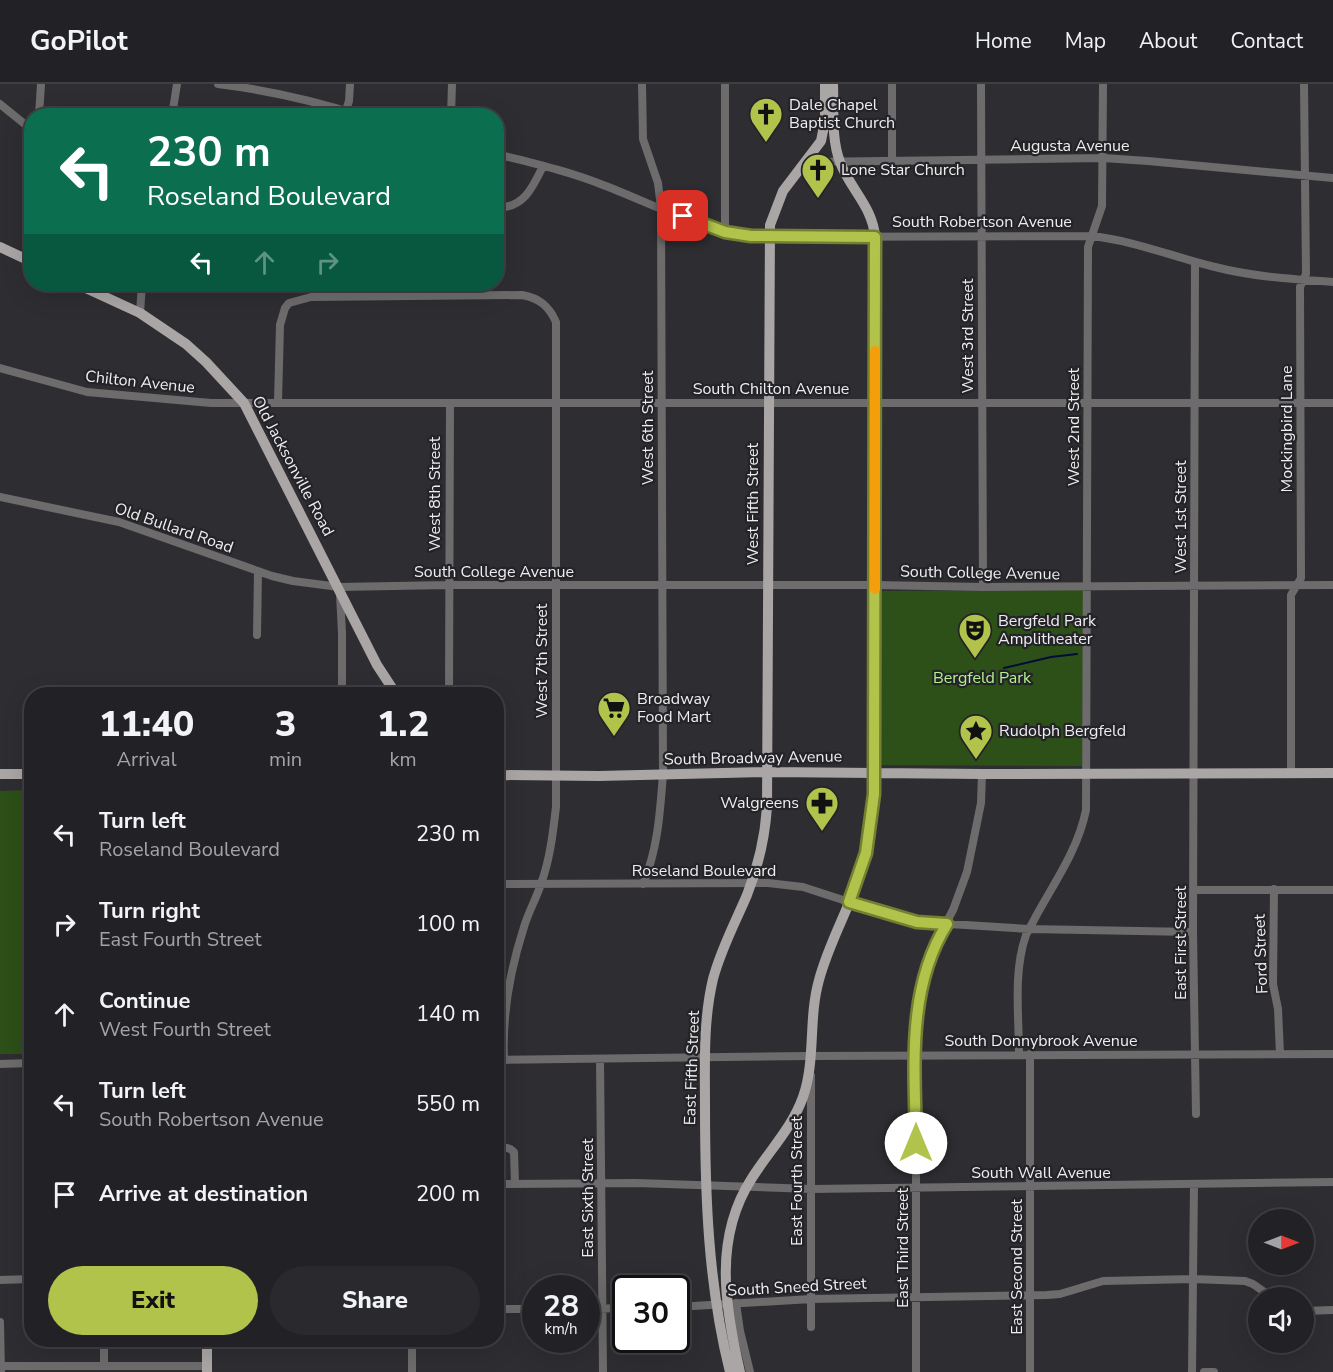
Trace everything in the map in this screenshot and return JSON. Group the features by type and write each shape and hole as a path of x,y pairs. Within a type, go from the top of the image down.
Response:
{"main road":[{"name":"West Fifth Street","path":"768,772 769,237 772,217 778,200 789,182 818,146 823,135 825,84"},
{"name":"East Fourth Street","path":"747,1186 796,1113 803,1096 810,1060 814,1002 819,979 832,938 860,874 868,843 873,807 875,237 873,223 866,206 840,162 834,139 833,84"},
{"path":"0,247 24,258"},
{"name":"Old Jacksonville Road","path":"92,291 140,313 199,356 244,403 377,664 392,687"},
{"name":"South Broadway Avenue","path":"504,775 768,772 1333,773"},
{"name":"East Fifth Street","path":"740,1372 706,1185 705,1058 708,1010 713,980 726,941 751,883 766,824 768,772"},
{"path":"0,774 24,774"},
{"name":"East Fifth Street","path":"730,1372 724,1269 728,1240 747,1186"},
{"path":"207,1347 207,1369"}],"street":[{"path":"40,108 41,84"},
{"path":"173,108 177,84"},
{"path":"218,84 254,89 333,108"},
{"path":"347,108 350,101 350,84"},
{"path":"451,108 452,84"},
{"name":"West 6th Street","path":"642,84 643,139 658,183 661,208 663,774 658,831 650,867 643,884"},
{"path":"725,84 725,232"},
{"path":"892,84 892,161"},
{"name":"West 3rd Street","path":"981,84 982,587"},
{"name":"West 2nd Street","path":"1087,773 1088,247 1102,206 1103,84"},
{"name":"Mockingbird Lane","path":"1290,773 1291,595 1301,578 1300,287 1306,274 1304,84"},
{"path":"0,104 24,124"},
{"name":"South Robertson Avenue","path":"504,155 599,183 725,232 751,236 1090,236 1124,241 1195,262 1251,275 1333,282"},
{"name":"Augusta Avenue","path":"806,162 1103,158 1333,178"},
{"path":"504,206 514,204 526,197 543,165"},
{"name":"West 1st Street","path":"1194,772 1195,262"},
{"path":"140,313 142,291"},
{"name":"West 7th Street","path":"278,402 280,325 285,308 289,303 311,297 522,295 547,306 556,322 554,402 556,776 553,836 542,884 524,926 513,965 504,1026"},
{"name":"Chilton Avenue","path":"0,368 87,392 164,400 244,403"},
{"name":"West 8th Street","path":"449,687 450,402"},
{"name":"South Chilton Avenue","path":"244,403 1333,403"},
{"name":"Old Bullard Road","path":"0,497 119,522 258,572 293,581 339,587"},
{"path":"257,635 258,572"},
{"name":"South College Avenue","path":"339,587 1333,585"},
{"path":"339,587 342,687"},
{"path":"342,633 346,623 354,618"},
{"name":"East First Street","path":"1194,772 1193,932 1196,1114"},
{"path":"1019,1054 1019,975 1023,951 1029,929 1078,841 1086,810 1087,773"},
{"name":"East Third Street","path":"916,1372 916,1022 920,994 937,940 947,924 960,892 974,845 981,803 982,774"},
{"name":"Roseland Boulevard","path":"504,884 751,883 802,887 917,922 1029,929 1193,932"},
{"name":"Ford Street","path":"1274,889 1273,984 1279,1023 1280,1054"},
{"path":"1194,890 1333,890"},
{"name":"South Donnybrook Avenue","path":"504,1060 705,1058 810,1060 915,1055 1019,1054 1333,1054"},
{"name":"East Second Street","path":"1030,1054 1030,1372"},
{"name":"East Sixth Street","path":"600,1059 603,1372"},
{"name":"East Fourth Street","path":"810,1060 812,1086 811,1327"},
{"path":"0,1064 24,1064"},
{"path":"504,1147 510,1148 514,1152 515,1184"},
{"name":"South Wall Avenue","path":"504,1184 602,1183 812,1189 1333,1182"},
{"path":"1192,1372 1194,1185"},
{"path":"0,1280 24,1279"},
{"name":"South Sneed Street","path":"690,1305 811,1299 1060,1294 1103,1281 1193,1279 1245,1281 1257,1287"},
{"path":"726,1304 740,1331 750,1372"},
{"path":"504,1309 522,1309"},
{"path":"602,1309 612,1309"},
{"path":"1314,1311 1333,1310"},
{"path":"0,1322 1,1368 104,1365 207,1369"},
{"path":"104,1347 104,1365"},
{"path":"412,1347 412,1372"},
{"path":"1204,1372 1214,1372"}],"green space":[{"name":"Bergfeld Park","path":"1084,590 1082,766 880,765 880,591"},
{"path":"24,790 24,1054 0,1054 0,791"}],"waterway":[{"path":"1004,668 1051,657 1077,654"}],"slow traffic":[{"path":"875,351 875,589"}],"place":[{"name":"Dale Chapel Baptist Church","path":"766,143"},
{"name":"Lone Star Church","path":"818,199"},
{"name":"Bergfeld Park Amplitheater","path":"975,659"},
{"name":"Broadway Food Mart","path":"614,737"},
{"name":"Rudolph Bergfeld","path":"976,760"},
{"name":"Walgreens","path":"822,832"}],"route":[{"path":"683,216 725,232 751,236 875,237 874,794 866,853 849,902 917,922 947,924 937,940 929,963 920,994 916,1022 916,1143"}]}
